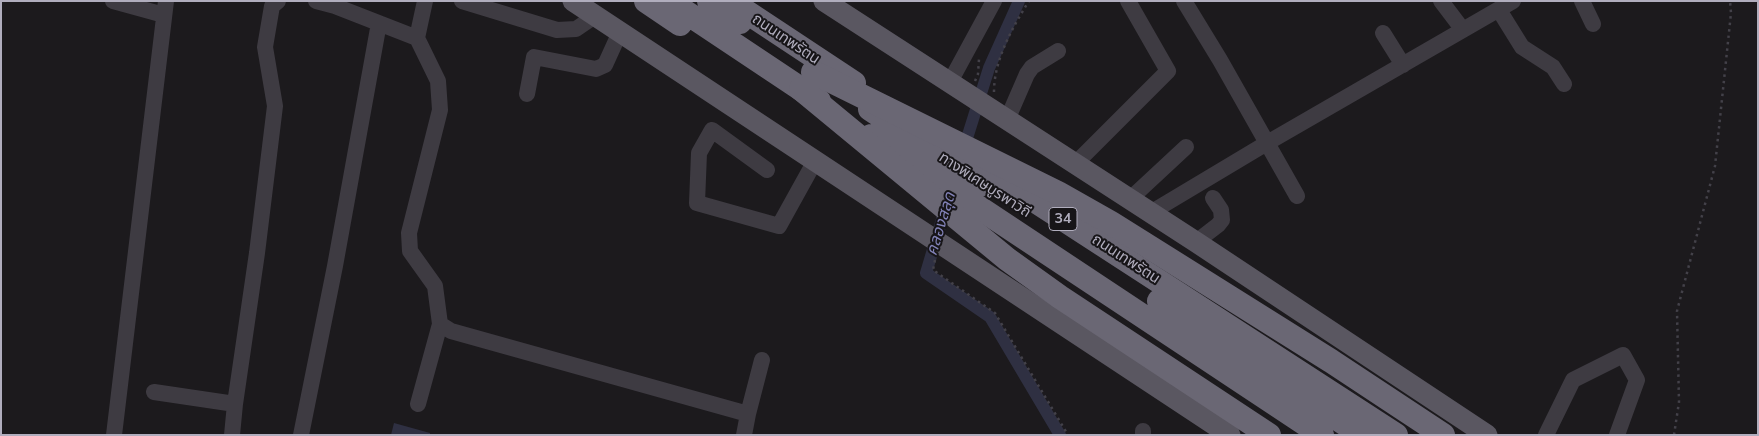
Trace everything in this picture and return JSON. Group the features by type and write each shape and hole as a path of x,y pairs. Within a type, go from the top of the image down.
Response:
{"highway":[{"path":"646,1 802,101 1298,435"},
{"name":"ทางพิเศษบูรพาวิถี","path":"669,1 807,80 1362,435"},
{"name":"ทางพิเศษบูรพาวิถี","path":"709,1 807,80 1322,435"},
{"name":"ถนนเทพรัตน","path":"730,1 1396,435"},
{"path":"807,80 1007,259 1060,297 1269,435"},
{"path":"807,80 1058,193 1103,219 1322,356 1444,435"}],"main road":[{"path":"573,1 1226,434"},
{"path":"824,1 970,96 1004,112 1075,164 1487,435"}],"street":[{"path":"113,1 165,8 114,435"},
{"path":"232,435 275,106 265,47 272,6 278,1"},
{"path":"316,1 335,6 418,38"},
{"path":"418,404 440,324 435,286 410,251 409,233 440,110 438,81 418,38 425,1"},
{"path":"462,1 557,30 576,29 595,16"},
{"path":"950,82 994,1"},
{"path":"1075,164 1168,72 1128,1"},
{"path":"1184,1 1220,60 1297,196"},
{"path":"1441,1 1463,30"},
{"path":"1150,213 1513,1"},
{"path":"1582,1 1593,24"},
{"path":"1498,10 1522,47 1553,67 1564,84"},
{"path":"301,435 335,266 379,23"},
{"path":"527,94 534,57 596,69 605,65 620,32"},
{"path":"1383,33 1403,65"},
{"path":"1004,112 1032,67 1058,51"},
{"path":"767,170 712,130 699,153 697,203 779,226 815,161"},
{"path":"1129,200 1186,147"},
{"path":"1196,242 1222,220 1221,210 1213,198"},
{"path":"440,324 451,331 748,414"},
{"path":"1546,435 1573,380 1623,354 1637,380 1616,435"},
{"path":"744,435 762,360"},
{"path":"154,392 235,404"}],"path":[{"path":"1004,112 994,87 1004,46 1029,1"},
{"path":"1674,435 1679,402 1677,311 1716,166 1731,13 1730,1"},
{"path":"951,250 936,257 933,270 995,313 1068,435"}],"water":[{"path":"394,423 430,433 430,435 391,435"}],"waterway":[{"name":"คลองสลุด","path":"963,151 989,68 1019,1"},
{"name":"คลองสลุด","path":"946,206 926,273 990,317 1060,435"}]}
